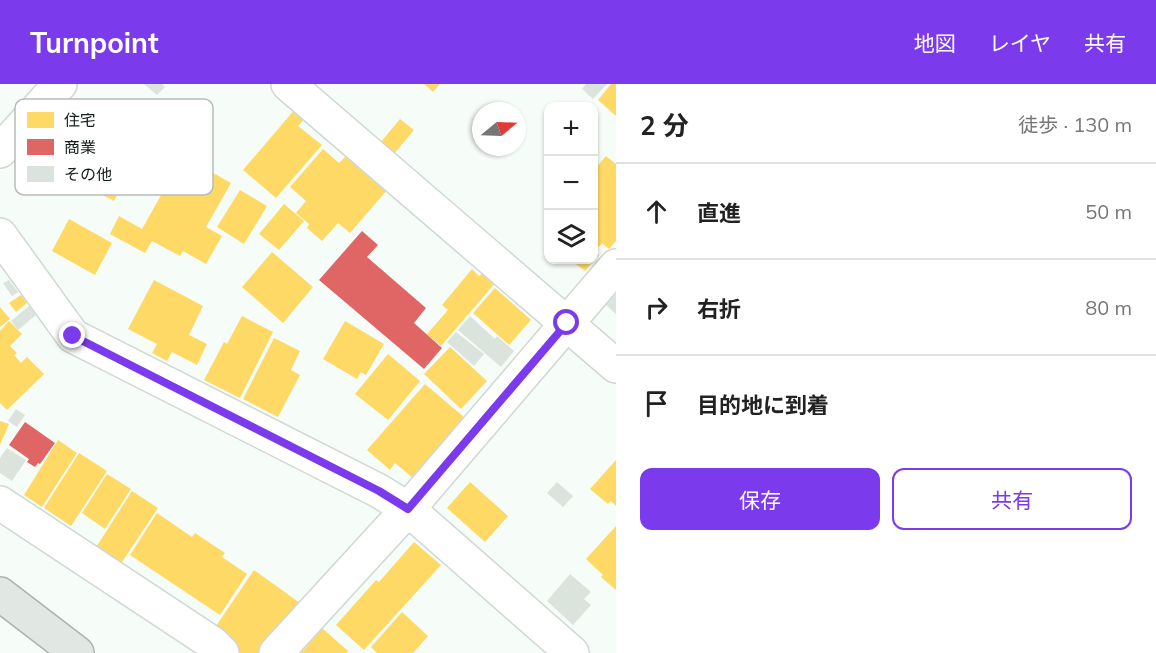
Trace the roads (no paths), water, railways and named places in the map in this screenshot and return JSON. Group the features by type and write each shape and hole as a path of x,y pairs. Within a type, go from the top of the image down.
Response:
{"highway":[{"path":"0,594 76,653"}],"street":[{"path":"47,99 60,84"},
{"path":"288,84 616,366"},
{"path":"0,151 15,134"},
{"path":"0,235 73,336 379,491 408,509 572,653"},
{"path":"276,653 408,509 616,266"},
{"path":"0,503 212,643 222,653"}]}
